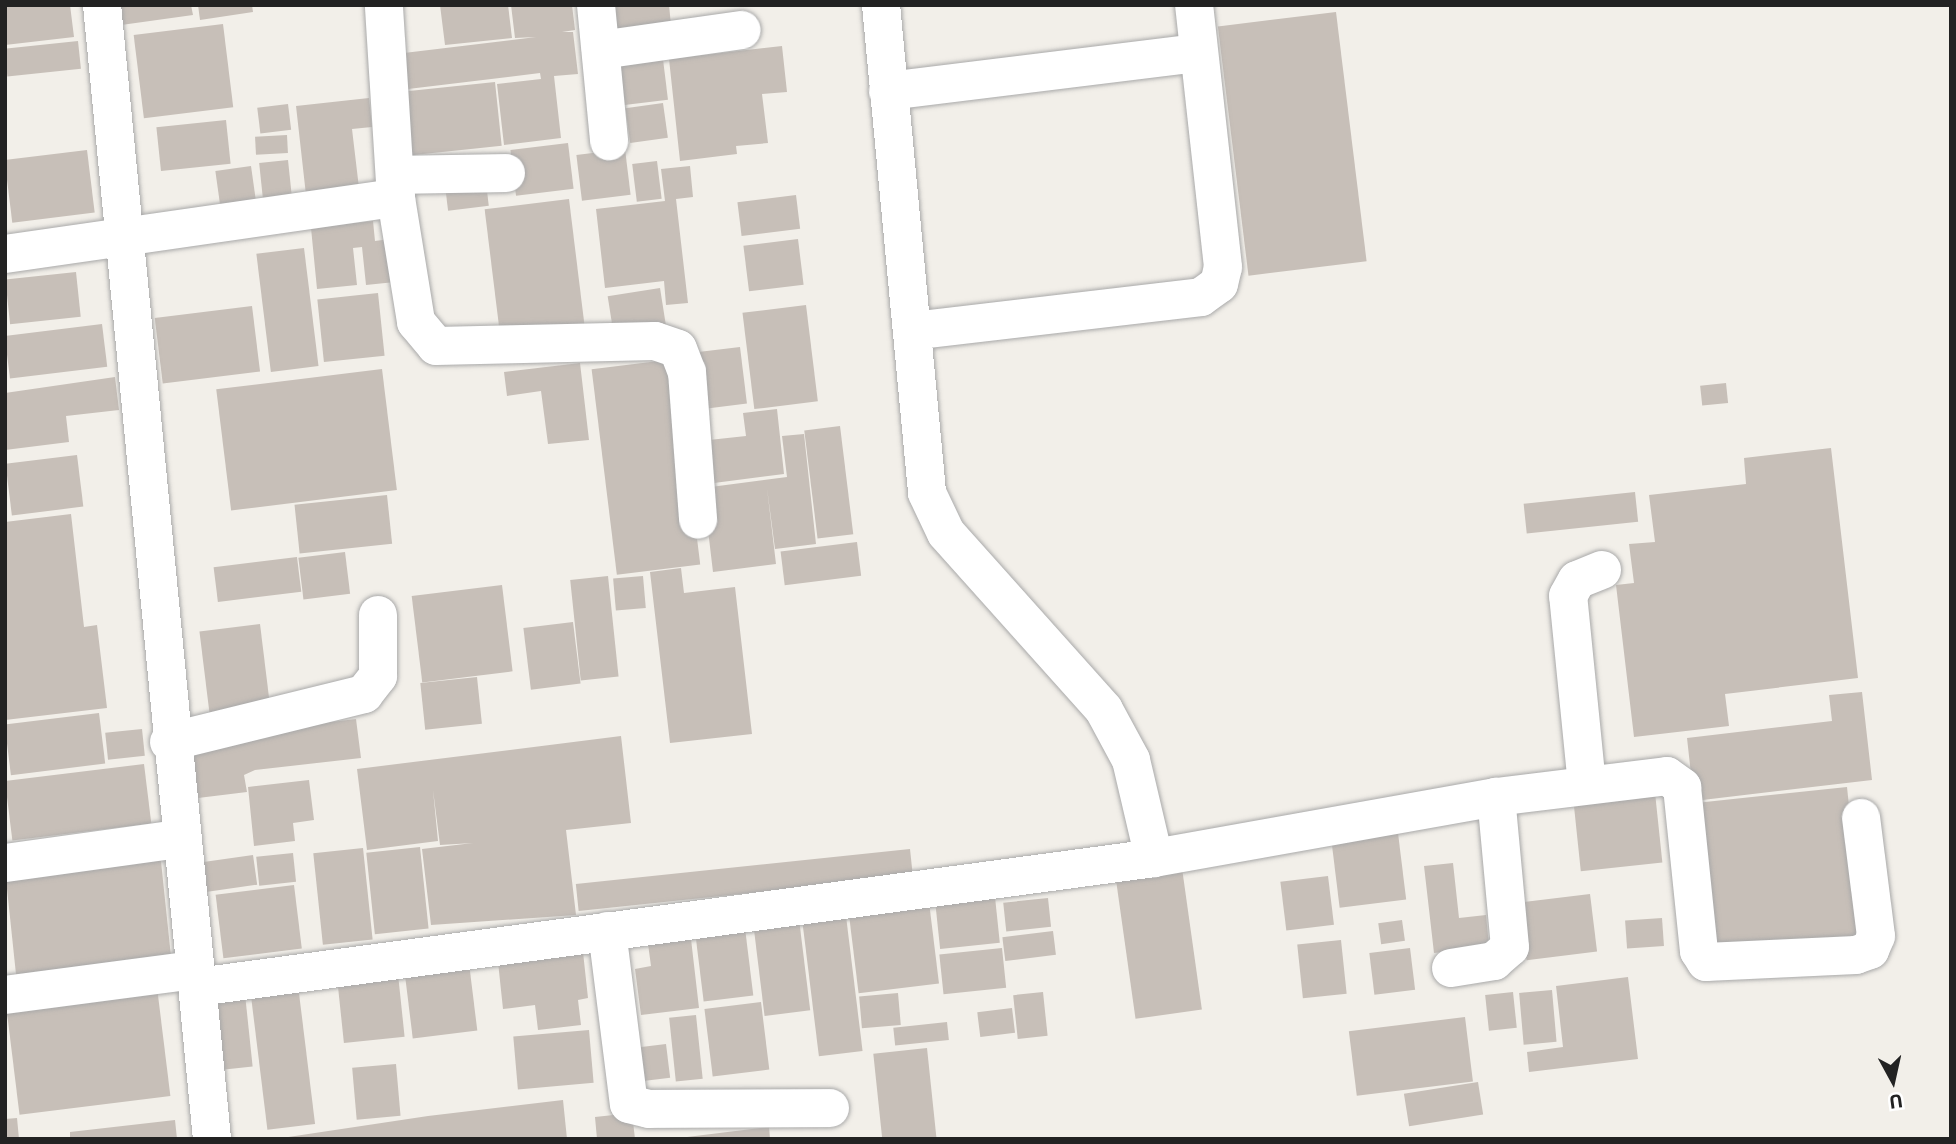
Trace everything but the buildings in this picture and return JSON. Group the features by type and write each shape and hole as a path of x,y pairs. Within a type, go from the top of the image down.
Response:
{"street":[{"path":"102,5 121,242 178,839 196,979 212,1139"},
{"path":"384,5 396,187 416,322 436,346 655,341 678,349 687,372 698,520"},
{"path":"596,5 609,141"},
{"path":"881,5 912,331 935,516 1104,710 1131,760 1154,858"},
{"path":"912,331 1213,290 1223,267 1194,5"},
{"path":"601,50 742,30"},
{"path":"888,91 1198,53"},
{"path":"5,254 121,242 396,187 506,173"},
{"path":"1587,785 1568,596 1577,580 1602,570"},
{"path":"169,743 364,694 379,676 378,615"},
{"path":"5,995 196,979 607,931 1154,858 1496,797 1667,776 1680,784 1699,951 1718,965 1871,950 1876,936 1861,818"},
{"path":"1451,968 1494,961 1510,947 1496,797"},
{"path":"5,863 178,839"},
{"path":"607,931 629,1104 649,1109 830,1108"}]}
